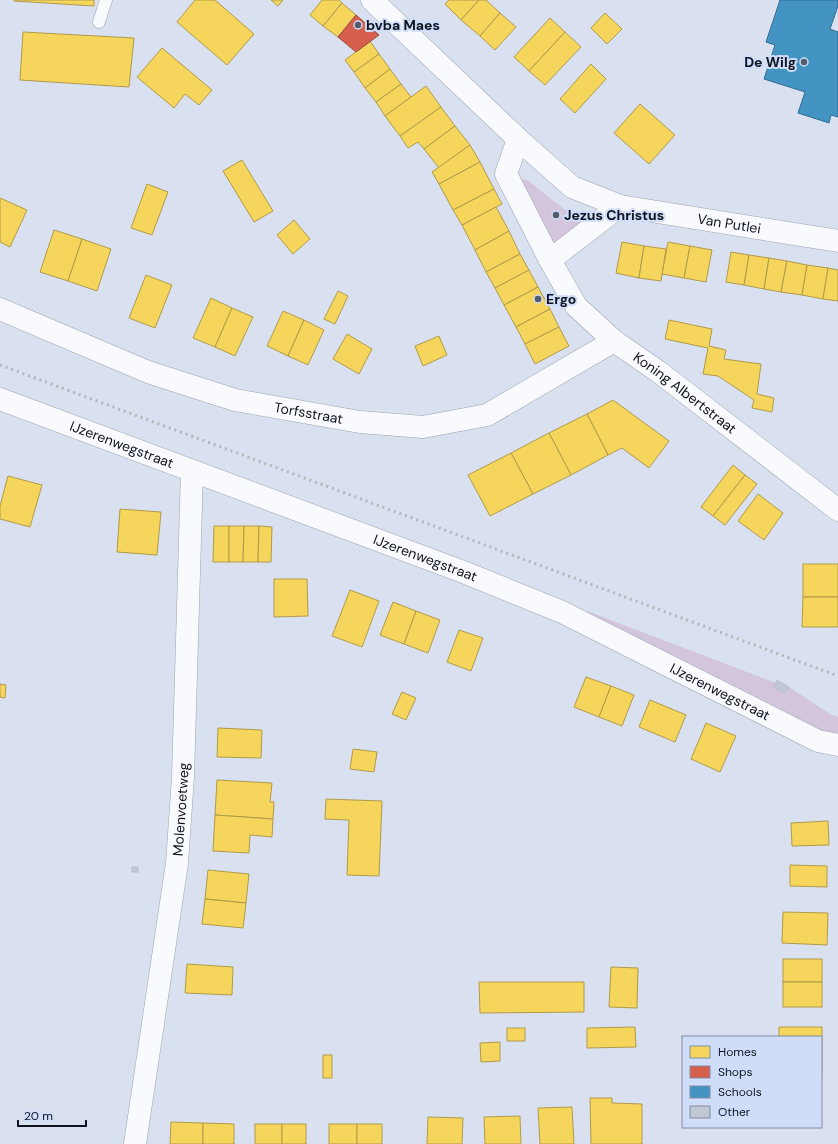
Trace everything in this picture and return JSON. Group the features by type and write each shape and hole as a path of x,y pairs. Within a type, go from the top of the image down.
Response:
{"street":[{"path":"372,0 518,139 572,187 620,206"},
{"name":"Koning Albertstraat","path":"518,139 506,174 550,260 576,306 614,341 659,372 838,510"},
{"path":"550,260 620,206"},
{"name":"Van Putlei","path":"620,206 838,241"},
{"name":"Torfsstraat","path":"0,309 148,372 236,400 360,422 423,427 487,415 614,341"},
{"name":"IJzerenwegstraat","path":"0,399 466,573 562,612 818,741 838,745"},
{"name":"Molenvoetweg","path":"136,1144 177,863 183,777 192,471"}],"lane":[{"path":"99,22 106,0"}],"shaded area":[{"path":"526,179 561,207 582,220 559,244 553,243 521,183 522,180"},
{"path":"587,611 776,683 774,687 785,693 789,687 830,714 838,717 838,738 837,739 584,617"}],"building: Homes":[{"path":"94,0 94,6 14,1"},
{"path":"195,0 215,0 254,34 227,65 177,22"},
{"path":"271,0 283,0 278,6"},
{"path":"322,0 339,0 342,3 323,26 310,15"},
{"path":"449,0 479,0 461,20 445,4"},
{"path":"479,0 486,0 500,13 480,36 461,20"},
{"path":"342,3 356,15 338,37 323,26"},
{"path":"500,13 516,27 495,50 480,36"},
{"path":"605,13 622,29 607,44 591,28"},
{"path":"550,18 565,32 529,71 514,57"},
{"path":"23,32 134,38 129,87 20,80"},
{"path":"565,32 581,47 545,85 529,71"},
{"path":"370,41 379,54 354,72 345,60"},
{"path":"162,48 212,90 199,105 185,94 174,108 137,77"},
{"path":"379,54 390,69 365,88 354,72"},
{"path":"591,64 606,79 575,113 560,99"},
{"path":"390,69 401,84 376,102 365,88"},
{"path":"401,84 411,97 385,116 376,102"},
{"path":"426,86 441,107 400,136 385,116"},
{"path":"640,104 675,135 649,164 614,133"},
{"path":"441,107 455,126 424,149 418,142 408,148 400,136"},
{"path":"455,126 470,145 439,168 424,149"},
{"path":"470,145 480,162 439,184 432,172"},
{"path":"242,160 273,211 254,222 223,171"},
{"path":"480,162 494,189 453,210 439,184"},
{"path":"147,184 168,192 152,235 131,228"},
{"path":"494,189 502,204 462,225 453,210"},
{"path":"0,198 27,210 10,247 0,242"},
{"path":"496,207 509,231 475,250 462,225"},
{"path":"294,220 310,239 293,254 277,235"},
{"path":"54,230 82,239 68,281 40,272"},
{"path":"509,231 520,254 486,272 475,250"},
{"path":"82,239 111,249 97,291 68,281"},
{"path":"622,242 644,246 639,278 616,273"},
{"path":"668,242 690,246 684,278 662,274"},
{"path":"644,246 666,249 661,281 639,278"},
{"path":"690,246 712,250 706,282 684,278"},
{"path":"731,252 749,255 744,285 726,282"},
{"path":"520,254 529,270 495,288 486,272"},
{"path":"749,255 769,258 764,289 744,285"},
{"path":"769,258 787,261 781,292 764,289"},
{"path":"787,261 807,265 802,295 781,292"},
{"path":"807,265 828,268 823,299 802,295"},
{"path":"828,268 838,270 838,301 823,299"},
{"path":"529,270 538,287 504,305 495,288"},
{"path":"146,275 172,285 155,328 129,318"},
{"path":"538,287 550,309 516,327 504,305"},
{"path":"338,291 348,296 335,324 324,319"},
{"path":"211,298 232,308 215,347 193,338"},
{"path":"232,308 253,317 235,356 215,347"},
{"path":"550,309 559,327 525,344 516,327"},
{"path":"283,311 304,320 288,356 267,346"},
{"path":"304,320 324,330 308,365 288,356"},
{"path":"669,320 712,329 709,346 726,350 724,359 761,364 757,394 774,398 772,412 752,408 754,400 718,376 703,374 708,348 665,339"},
{"path":"559,327 569,346 535,364 525,344"},
{"path":"347,334 372,349 359,374 333,359"},
{"path":"439,336 447,355 423,366 415,346"},
{"path":"613,400 669,441 649,468 622,448 608,455 587,414"},
{"path":"587,414 608,455 571,475 549,433"},
{"path":"549,433 571,475 533,494 511,453"},
{"path":"511,453 533,494 490,516 468,475"},
{"path":"733,465 745,475 713,516 701,507"},
{"path":"745,475 757,484 725,525 713,516"},
{"path":"8,476 42,485 30,527 0,519 0,506"},
{"path":"758,494 783,513 764,540 738,521"},
{"path":"120,509 161,512 157,555 117,552"},
{"path":"214,526 229,526 229,562 213,562"},
{"path":"229,526 244,526 243,562 229,562"},
{"path":"244,526 259,526 258,562 243,562"},
{"path":"259,526 272,527 271,562 258,562"},
{"path":"803,564 838,564 838,597 803,597"},
{"path":"274,579 307,579 308,616 274,617"},
{"path":"350,590 379,601 362,647 332,636"},
{"path":"803,597 838,597 838,627 802,627"},
{"path":"393,602 416,611 404,644 380,635"},
{"path":"416,611 440,620 428,653 404,644"},
{"path":"459,630 483,638 471,671 447,662"},
{"path":"586,677 611,686 599,717 574,707"},
{"path":"0,684 6,685 5,698 0,697"},
{"path":"611,686 634,695 622,726 599,717"},
{"path":"402,692 416,698 406,720 392,714"},
{"path":"650,700 686,715 675,742 639,727"},
{"path":"706,723 736,736 720,772 691,759"},
{"path":"218,728 262,730 261,758 217,757"},
{"path":"353,749 377,752 374,772 350,769"},
{"path":"217,780 272,783 270,802 274,802 273,819 215,815"},
{"path":"326,799 382,801 379,876 347,875 349,820 325,819"},
{"path":"215,815 273,819 272,837 250,835 249,853 213,851"},
{"path":"828,821 829,845 792,846 791,823"},
{"path":"790,865 827,866 827,887 790,886"},
{"path":"208,870 249,874 246,903 205,899"},
{"path":"205,899 246,903 243,928 202,924"},
{"path":"783,912 828,913 827,945 782,943"},
{"path":"783,959 822,959 822,982 783,982"},
{"path":"187,964 233,967 232,995 185,993"},
{"path":"611,967 638,968 637,1008 609,1007"},
{"path":"479,982 584,982 584,1012 480,1013"},
{"path":"783,982 822,982 822,1007 783,1007"},
{"path":"635,1027 636,1047 587,1048 587,1028"},
{"path":"779,1027 822,1027 822,1036 779,1036"},
{"path":"507,1028 525,1028 525,1041 507,1041"},
{"path":"500,1042 500,1061 481,1062 480,1043"},
{"path":"323,1055 332,1055 332,1078 323,1078"},
{"path":"590,1098 612,1098 612,1103 642,1104 642,1144 591,1144"},
{"path":"572,1107 574,1144 540,1144 538,1108"},
{"path":"520,1116 521,1144 485,1144 484,1117"},
{"path":"428,1117 463,1118 462,1144 427,1144"},
{"path":"171,1122 203,1123 203,1144 170,1144"},
{"path":"203,1123 234,1124 234,1144 203,1144"},
{"path":"255,1124 282,1124 282,1144 255,1144"},
{"path":"282,1124 306,1124 306,1144 282,1144"},
{"path":"329,1124 357,1124 357,1144 329,1144"},
{"path":"357,1124 382,1124 382,1144 357,1144"}],"building: Shops":[{"name":"bvba Maes","path":"356,15 379,35 356,52 338,37"}],"building: Schools":[{"name":"De Wilg","path":"780,0 838,0 838,6 830,29 838,32 838,117 831,115 829,123 798,113 805,92 764,79 775,45 766,42"}],"building: Other":[{"path":"777,680 789,687 785,693 773,687"},
{"path":"132,867 138,867 138,872 132,872"}],"railway":[{"path":"0,365 838,676"}],"place":[{"name":"bvba Maes","path":"358,25"},
{"name":"De Wilg","path":"804,62"},
{"name":"Jezus Christus","path":"556,215"},
{"name":"Ergo","path":"538,299"}]}
